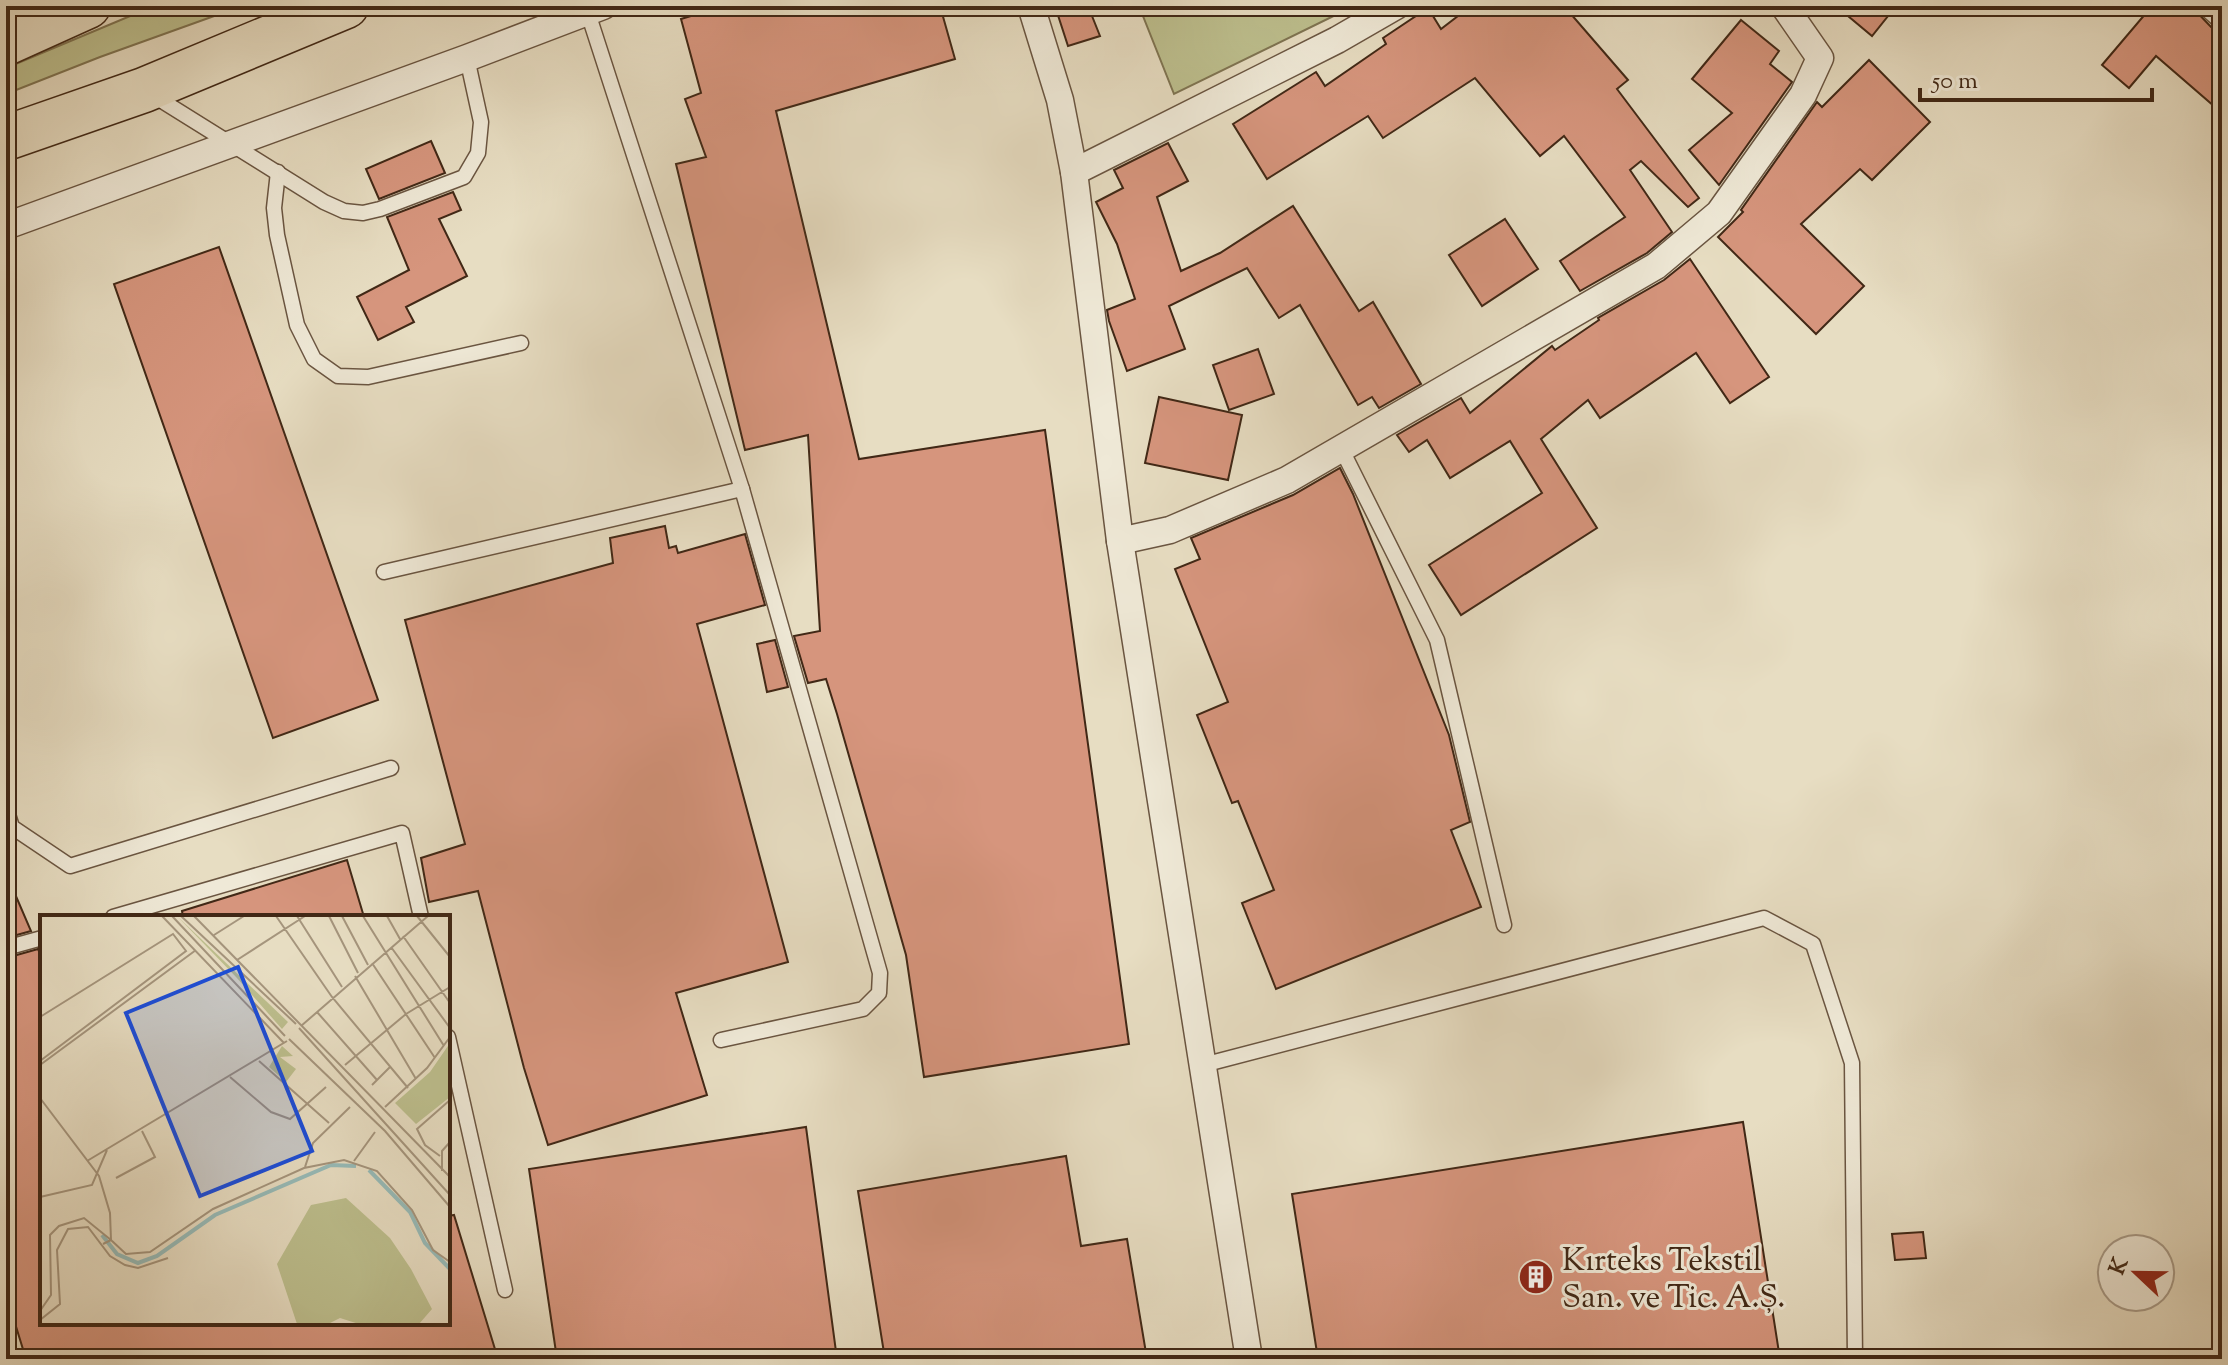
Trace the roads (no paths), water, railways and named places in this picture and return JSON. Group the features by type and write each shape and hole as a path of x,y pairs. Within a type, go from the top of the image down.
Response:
{"highway":[{"path":"6,43 88,6"},
{"path":"6,138 144,90 346,6"}],"street":[{"path":"1031,6 1060,100 1074,172 1120,541 1249,1359"},
{"path":"1074,172 1337,40 1396,6"},
{"path":"1120,541 1170,530 1287,480 1656,266 1719,213 1803,95 1820,58 1784,6"},
{"path":"2212,6 2222,15"},
{"path":"6,226 596,9"}],"lane":[{"path":"596,9 742,489 880,973 879,993 863,1009 721,1040"},
{"path":"144,90 324,202 344,211 363,213 464,177 478,153 481,122 467,58"},
{"path":"278,172 274,208 277,235 297,325 314,359 338,376 368,377 521,343"},
{"path":"1341,448 1437,640 1504,925"},
{"path":"384,572 742,489"},
{"path":"6,808 12,827 70,866 391,768"},
{"path":"120,915 402,833 421,915"},
{"path":"1203,1065 1764,918 1813,944 1852,1063 1855,1359"},
{"path":"6,948 40,939"},
{"path":"450,1046 505,1290"}],"place":[{"name":"Kırteks Tekstil San. ve Tic. A.Ş.","path":"1536,1277"}]}
